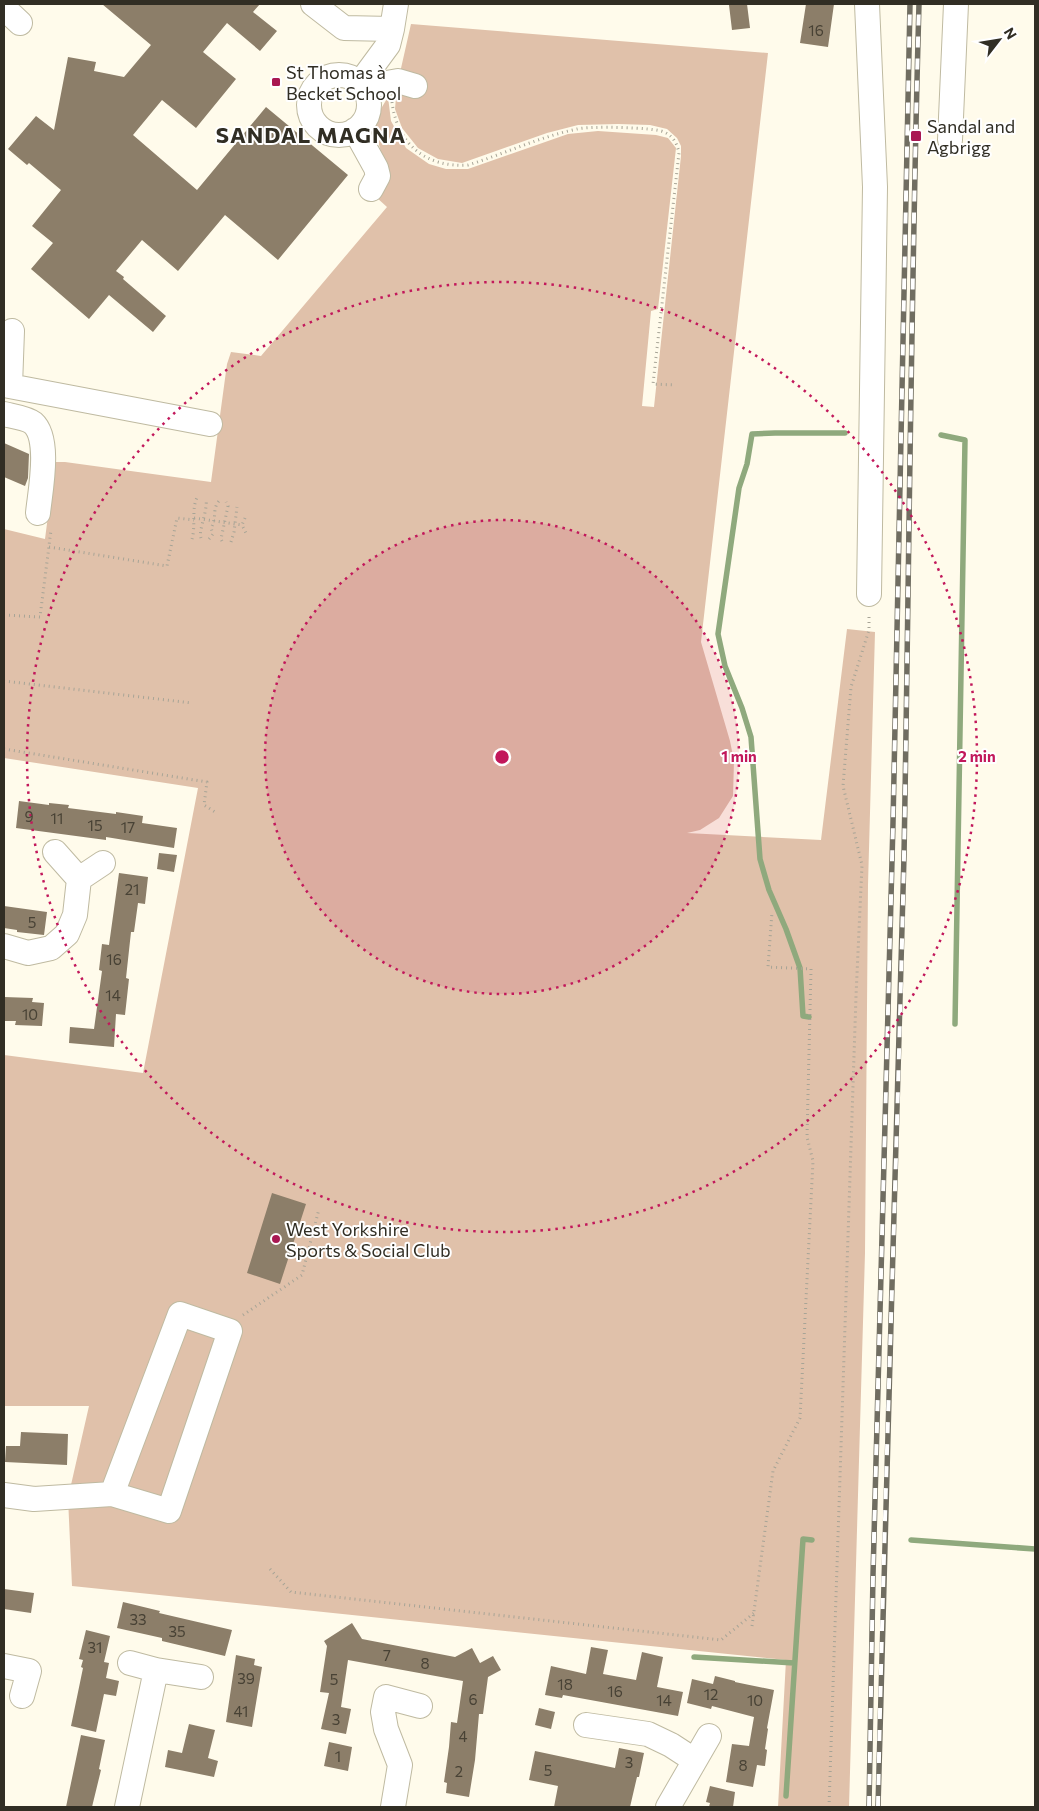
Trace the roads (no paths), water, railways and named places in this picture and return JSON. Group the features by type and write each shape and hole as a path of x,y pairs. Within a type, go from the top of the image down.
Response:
{"street":[{"path":"313,4 344,28 390,37"},
{"path":"362,85 390,37 396,4"},
{"path":"867,4 875,187 869,594"},
{"path":"950,140 956,4"},
{"path":"341,75 351,77 362,85 368,96 369,106 363,124 356,130 336,135 326,132 314,121 309,107 310,97 314,87 322,80 331,76 341,75"},
{"path":"362,85 404,84"},
{"path":"356,130 378,176 371,189"},
{"path":"12,331 7,386 210,424"},
{"path":"4,414 32,422 38,428 44,454 45,521"},
{"path":"4,946 28,953 51,948 66,934 75,915 79,879 55,852"},
{"path":"79,879 103,863"},
{"path":"4,1495 34,1499 112,1494 169,1511 230,1331 180,1314 112,1494"},
{"path":"130,1663 156,1670 200,1677"},
{"path":"4,1666 29,1671 22,1696"},
{"path":"127,1807 156,1670"},
{"path":"393,1807 400,1765 386,1729 382,1712 386,1697 420,1706"},
{"path":"586,1725 648,1734 671,1745 694,1760"},
{"path":"668,1807 709,1736"}],"waterway":[{"path":"809,1017 803,1016 800,968 769,890 760,859 751,737 742,708 725,666 718,634 739,488 747,464 752,434 845,433"},
{"path":"941,435 965,440 955,1024"},
{"path":"786,1796 803,1539 812,1540"},
{"path":"911,1540 1035,1549"},
{"path":"694,1657 794,1663"}],"railway":[{"path":"869,1807 873,1575 893,823 910,4"},
{"path":"878,1807 904,856 919,4"}],"place":[{"name":"St Thomas à Becket School","path":"276,82"},
{"name":"Sandal and Agbrigg","path":"916,136"},
{"name":"West Yorkshire Sports & Social Club","path":"276,1239"}],"district":[{"name":"SANDAL MAGNA","path":"311,134"}]}
